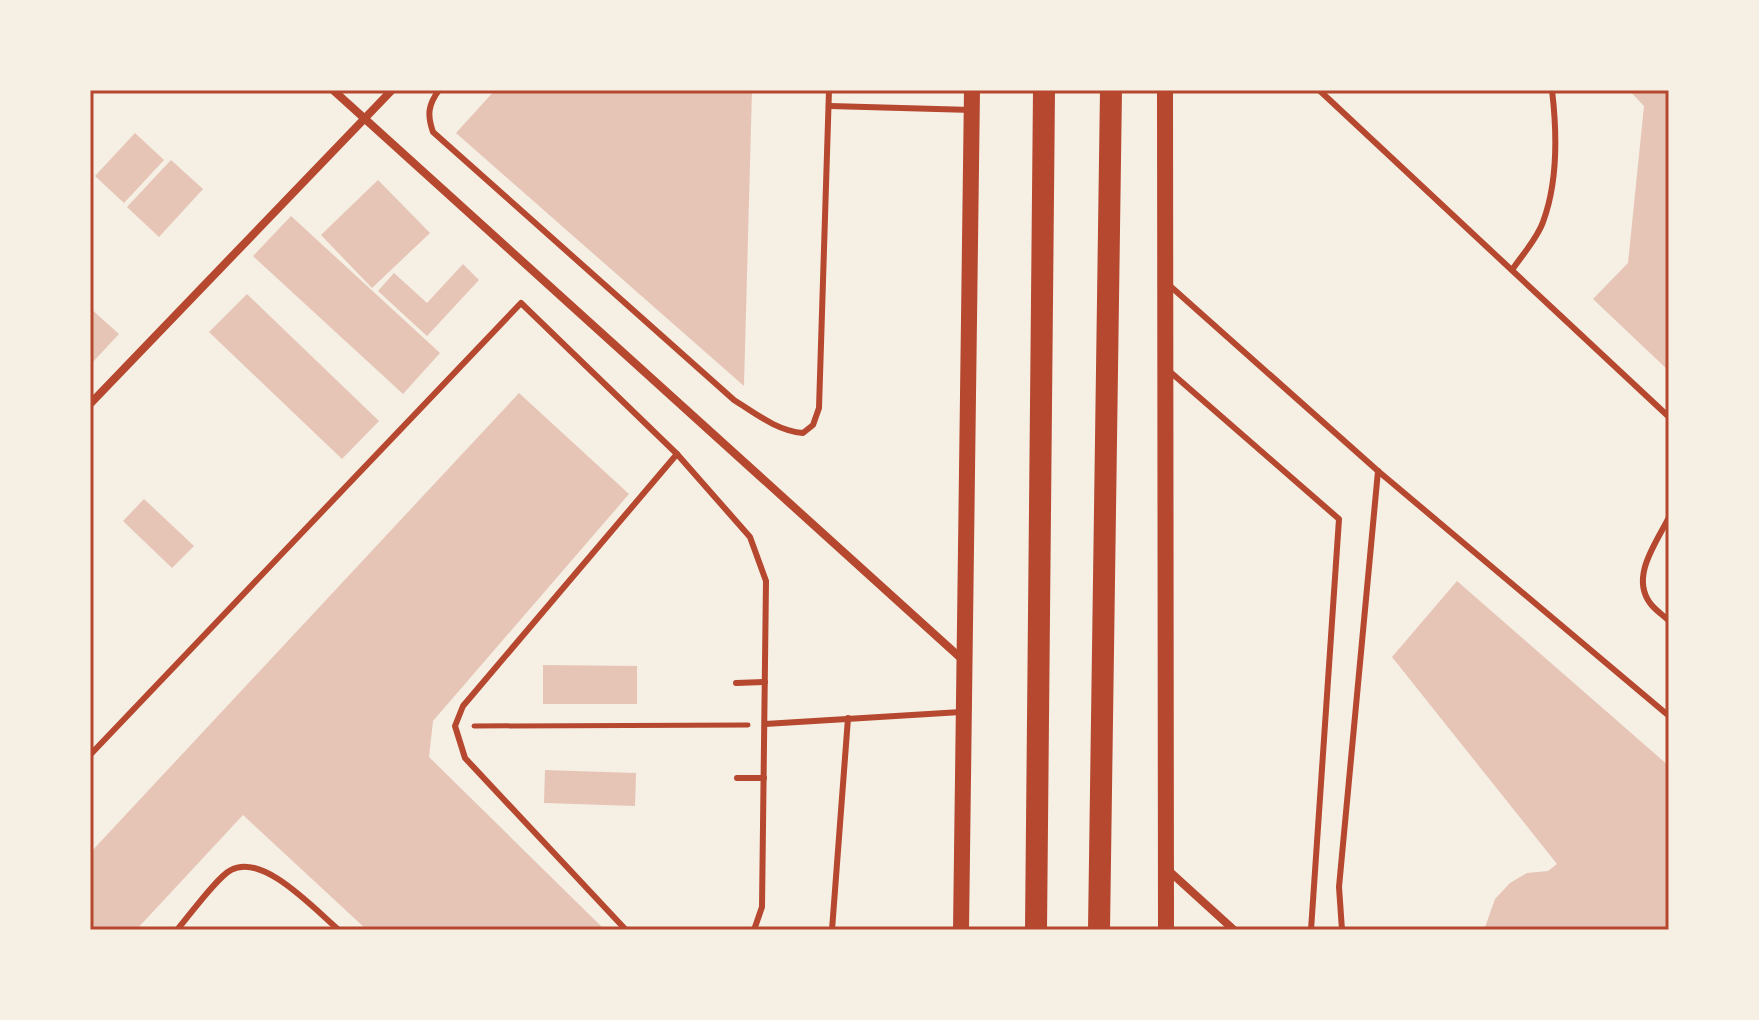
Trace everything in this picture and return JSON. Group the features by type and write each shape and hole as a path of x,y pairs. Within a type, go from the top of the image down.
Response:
{"highway":[{"path":"1036,930 1044,90"},
{"path":"1099,930 1111,90"}],"main road":[{"path":"961,930 972,90"},
{"path":"1165,90 1166,930"}],"street":[{"path":"333,90 966,662"},
{"path":"90,404 392,90"},
{"path":"1167,870 1234,930"}],"lane":[{"path":"439,90 431,100 427,117 433,132 734,400 778,427 803,433 813,425 819,408 829,90"},
{"path":"1319,90 1669,417"},
{"path":"1512,270 1542,225 1553,189 1555,113 1552,90"},
{"path":"830,106 972,110"},
{"path":"1165,282 1378,471 1669,716"},
{"path":"90,755 521,303 677,454 750,537 760,560 766,581 765,724 762,907 754,930"},
{"path":"1165,368 1339,519 1311,930"},
{"path":"626,930 465,758 455,726 463,706 677,454"},
{"path":"1342,930 1339,887 1378,471"},
{"path":"1669,517 1642,578 1643,591 1650,604 1669,621"},
{"path":"736,683 765,682"},
{"path":"765,724 965,712"},
{"path":"832,930 848,718"},
{"path":"737,778 764,778"},
{"path":"177,930 229,870 242,866 275,876 339,930"}],"path":[{"path":"455,726 765,724"}],"building":[{"path":"495,90 752,90 744,386 456,133"},
{"path":"1629,90 1669,90 1669,371 1593,299 1628,263 1644,106"},
{"path":"135,133 164,160 124,203 95,176"},
{"path":"171,160 203,189 159,237 127,207"},
{"path":"378,180 430,233 372,288 321,235"},
{"path":"291,216 440,353 403,394 253,256"},
{"path":"463,264 479,280 427,336 378,291 394,273 427,303"},
{"path":"247,294 379,421 342,459 209,332"},
{"path":"90,308 119,334 90,365"},
{"path":"519,393 629,494 433,721 429,757 605,930 367,930 243,815 136,930 90,930 90,853"},
{"path":"144,499 194,546 172,568 123,521"},
{"path":"1457,581 1669,766 1669,930 1484,930 1495,899 1510,883 1527,873 1548,871 1557,864 1392,657"},
{"path":"543,665 637,666 637,704 543,704"},
{"path":"545,770 636,773 635,806 544,803"}]}
